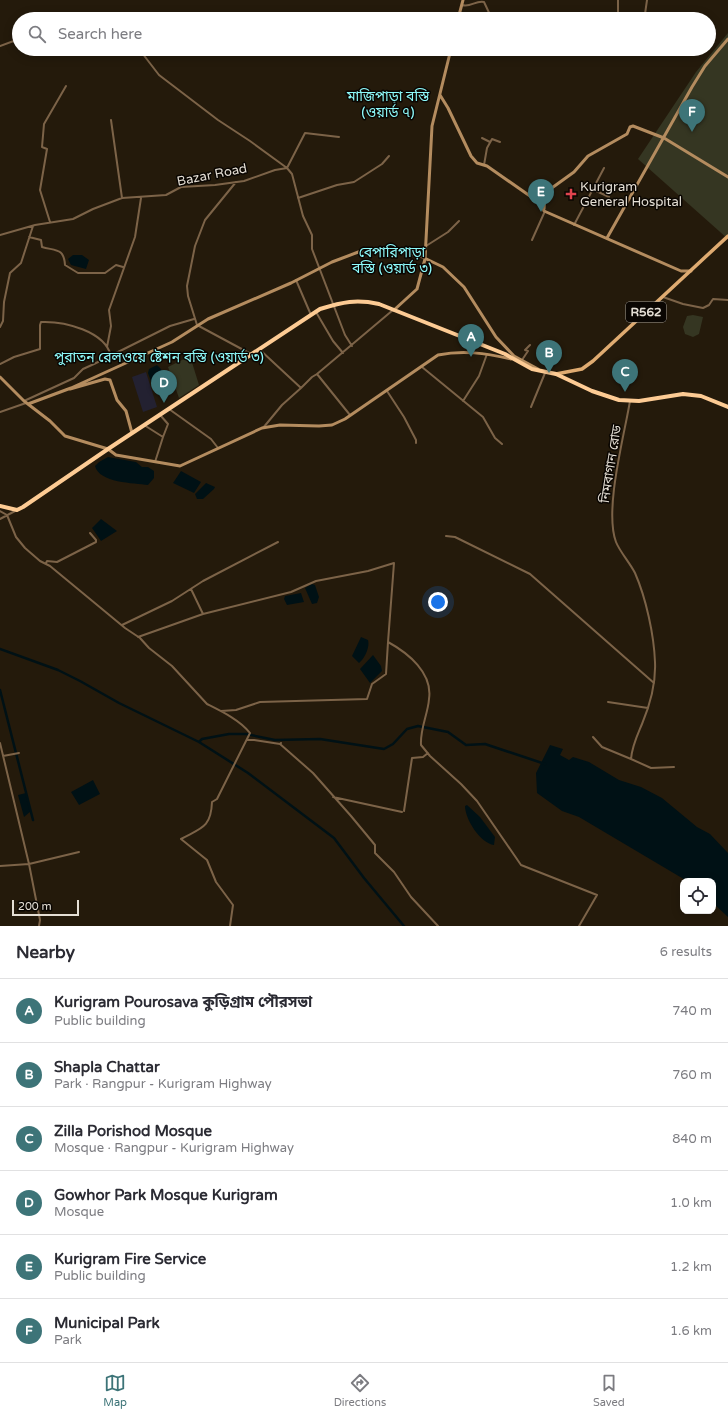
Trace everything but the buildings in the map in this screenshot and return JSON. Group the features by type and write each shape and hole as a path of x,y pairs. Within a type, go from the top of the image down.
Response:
{"highway":[{"path":"0,506 17,510 311,315 345,301 363,301 394,310 513,359 532,369 545,373 556,374 592,391 619,400 630,401 683,394 700,396 728,407"}],"main road":[{"name":"R562","path":"556,374 582,368 592,361 728,236"}],"street":[{"path":"460,12 463,0"},
{"path":"618,0 618,12"},
{"path":"645,12 647,0"},
{"path":"462,5 468,6 481,1 484,2 489,12"},
{"path":"716,53 728,39"},
{"path":"0,46 12,42"},
{"path":"144,56 159,75 218,120 250,140 287,168 292,174 302,216 312,235 312,249 345,335 352,346"},
{"path":"262,428 301,388 417,289 425,259 432,126 449,56"},
{"path":"607,238 705,66 714,56"},
{"path":"50,222 40,190 47,149 42,147 44,124 66,86"},
{"path":"440,95 448,108 471,156 477,163 484,165 530,196 542,206 544,211 681,271 691,271"},
{"path":"0,235 50,222 73,219 93,209 122,198 111,120"},
{"path":"532,240 544,211 545,196 549,190 574,172 588,156 627,134 630,127 633,126 664,138 728,177"},
{"path":"287,168 305,133 339,137"},
{"path":"482,138 490,142"},
{"path":"484,165 490,142 494,139 500,142"},
{"path":"298,198 337,185 354,182 382,164 389,156"},
{"name":"Bazar Road","path":"122,198 141,198 166,195 181,187 237,182 287,168"},
{"path":"574,225 604,168"},
{"path":"237,182 206,220 200,231 187,286 197,325 251,354"},
{"path":"592,189 609,198"},
{"path":"107,347 111,326 109,310 123,267 135,237 141,198"},
{"path":"425,246 448,232 459,221"},
{"path":"0,327 3,321 4,302 10,273 22,263 33,226"},
{"path":"29,237 41,240 42,247 60,252 64,255 65,265 78,273 105,273 116,265 123,267"},
{"path":"0,412 66,390 172,342 197,325 361,251 395,250 425,259 443,267 460,282 473,299 496,337 514,356 545,373 531,407"},
{"path":"681,271 684,277"},
{"path":"296,280 306,307 311,315"},
{"path":"662,297 683,304 703,308 709,305 713,299 728,300"},
{"path":"316,312 333,341 343,353"},
{"path":"26,403 74,378 83,369 170,326 194,318"},
{"path":"0,364 14,357 40,349 41,322 58,322 74,326 103,341 111,356"},
{"path":"522,360 528,351 525,350 530,345"},
{"path":"259,349 301,388"},
{"path":"0,377 26,403 50,420 66,437 108,449 116,455 180,466 262,428 280,425 297,427 332,425 350,415 438,355 456,351 487,354 513,359"},
{"path":"463,401 479,376 487,354"},
{"path":"422,367 487,420 495,438 502,444"},
{"path":"317,374 350,415"},
{"path":"66,390 78,388 105,379 110,380 116,400 126,411 132,433"},
{"path":"386,390 404,417 416,440 416,443"},
{"name":"নিমবাগান রোড","path":"630,401 612,497 613,520 616,543 636,574 649,620 655,663 654,683 648,708 632,747 631,759"},
{"path":"169,409 211,439 219,449"},
{"path":"155,462 168,424 160,415"},
{"path":"144,425 163,437"},
{"path":"0,519 17,510"},
{"path":"0,511 7,516 21,544 40,561 46,564 138,636 172,666 202,698 249,731 250,733 247,741 217,799 212,802 211,814 205,826 181,839 207,860 216,882 233,904 230,926"},
{"path":"46,564 47,561 60,561 96,542 90,533"},
{"path":"446,536 455,537 530,574 654,683"},
{"path":"122,625 172,601 250,555 278,542"},
{"path":"138,636 204,614 291,592 316,581 368,571 394,564 386,674 372,684 367,699 265,701 236,710 220,711"},
{"path":"191,589 204,614"},
{"path":"388,642 400,649 426,675 430,698 423,724 421,745 428,754 477,801 521,866 596,895 579,926"},
{"path":"608,702 648,708"},
{"path":"593,737 602,747 651,768 674,767"},
{"path":"247,741 254,740 280,744 313,773 374,845 375,853 394,872 411,897 438,926"},
{"path":"0,743 29,864 40,926"},
{"path":"3,756 19,753"},
{"path":"333,797 403,811 412,758 423,757 428,754"},
{"path":"0,866 29,864 79,852"}],"shaded area":[{"path":"73,255 82,255 89,260 86,269 71,265 68,259"},
{"path":"157,365 161,369 169,390 169,392 160,396 154,390 148,373 149,369"},
{"path":"146,372 157,407 143,412 132,377"},
{"path":"108,457 136,462 142,467 148,467 154,471 154,478 148,485 126,483 103,476 98,472 95,466"},
{"path":"181,471 201,482 194,493 173,483"},
{"path":"206,483 215,487 214,489 203,499 197,499 195,494"},
{"path":"101,519 117,531 101,541 92,528"},
{"path":"312,584 315,585 319,597 317,603 312,604 305,588"},
{"path":"301,593 304,602 287,605 284,599 285,596"},
{"path":"361,637 368,640 368,649 359,663 352,656"},
{"path":"373,655 381,666 382,671 370,683 360,669"},
{"path":"550,745 563,749 560,755 569,760 573,757 589,762 619,780 641,787 662,798 697,827 710,834 728,853 728,917 716,906 716,878 682,878 579,817 562,811 537,793 536,773"},
{"path":"93,780 100,794 79,805 71,792"},
{"path":"26,793 31,811 24,817 18,795"},
{"path":"467,805 480,817 495,837 494,845 484,840 474,830 470,824 466,811 465,806"}],"green space":[{"path":"728,33 728,239 638,159 696,72 709,56 716,56 716,48"},
{"path":"693,315 703,317 699,334 693,337 685,334 683,327 687,316"},
{"path":"190,356 199,385 179,398 168,367"}],"waterway":[{"path":"0,649 58,670 119,703 199,742 248,773 334,838 364,878 404,926"},
{"path":"0,690 33,820"},
{"path":"199,742 202,739 229,734 246,734 275,740 320,739 384,749 393,744 407,729 418,726 448,732 466,745 485,744 545,764"}],"place":[{"name":"Municipal Park","path":"692,132"},
{"name":"Kurigram General Hospital","path":"571,194"},
{"name":"Kurigram Fire Service","path":"541,212"},
{"name":"Kurigram Pourosava কুড়িগ্রাম পৌরসভা","path":"471,357"},
{"name":"Shapla Chattar","path":"549,373"},
{"name":"Zilla Porishod Mosque","path":"625,392"},
{"name":"Gowhor Park Mosque Kurigram","path":"164,403"}],"district":[{"name":"মাজিপাড়া বস্তি (ওয়ার্ড ৭)","path":"388,104"},
{"name":"বেপারিপাড়া বস্তি (ওয়ার্ড ৩)","path":"392,260"},
{"name":"পুরাতন রেলওয়ে ষ্টেশন বস্তি (ওয়ার্ড ৩)","path":"159,357"}]}
